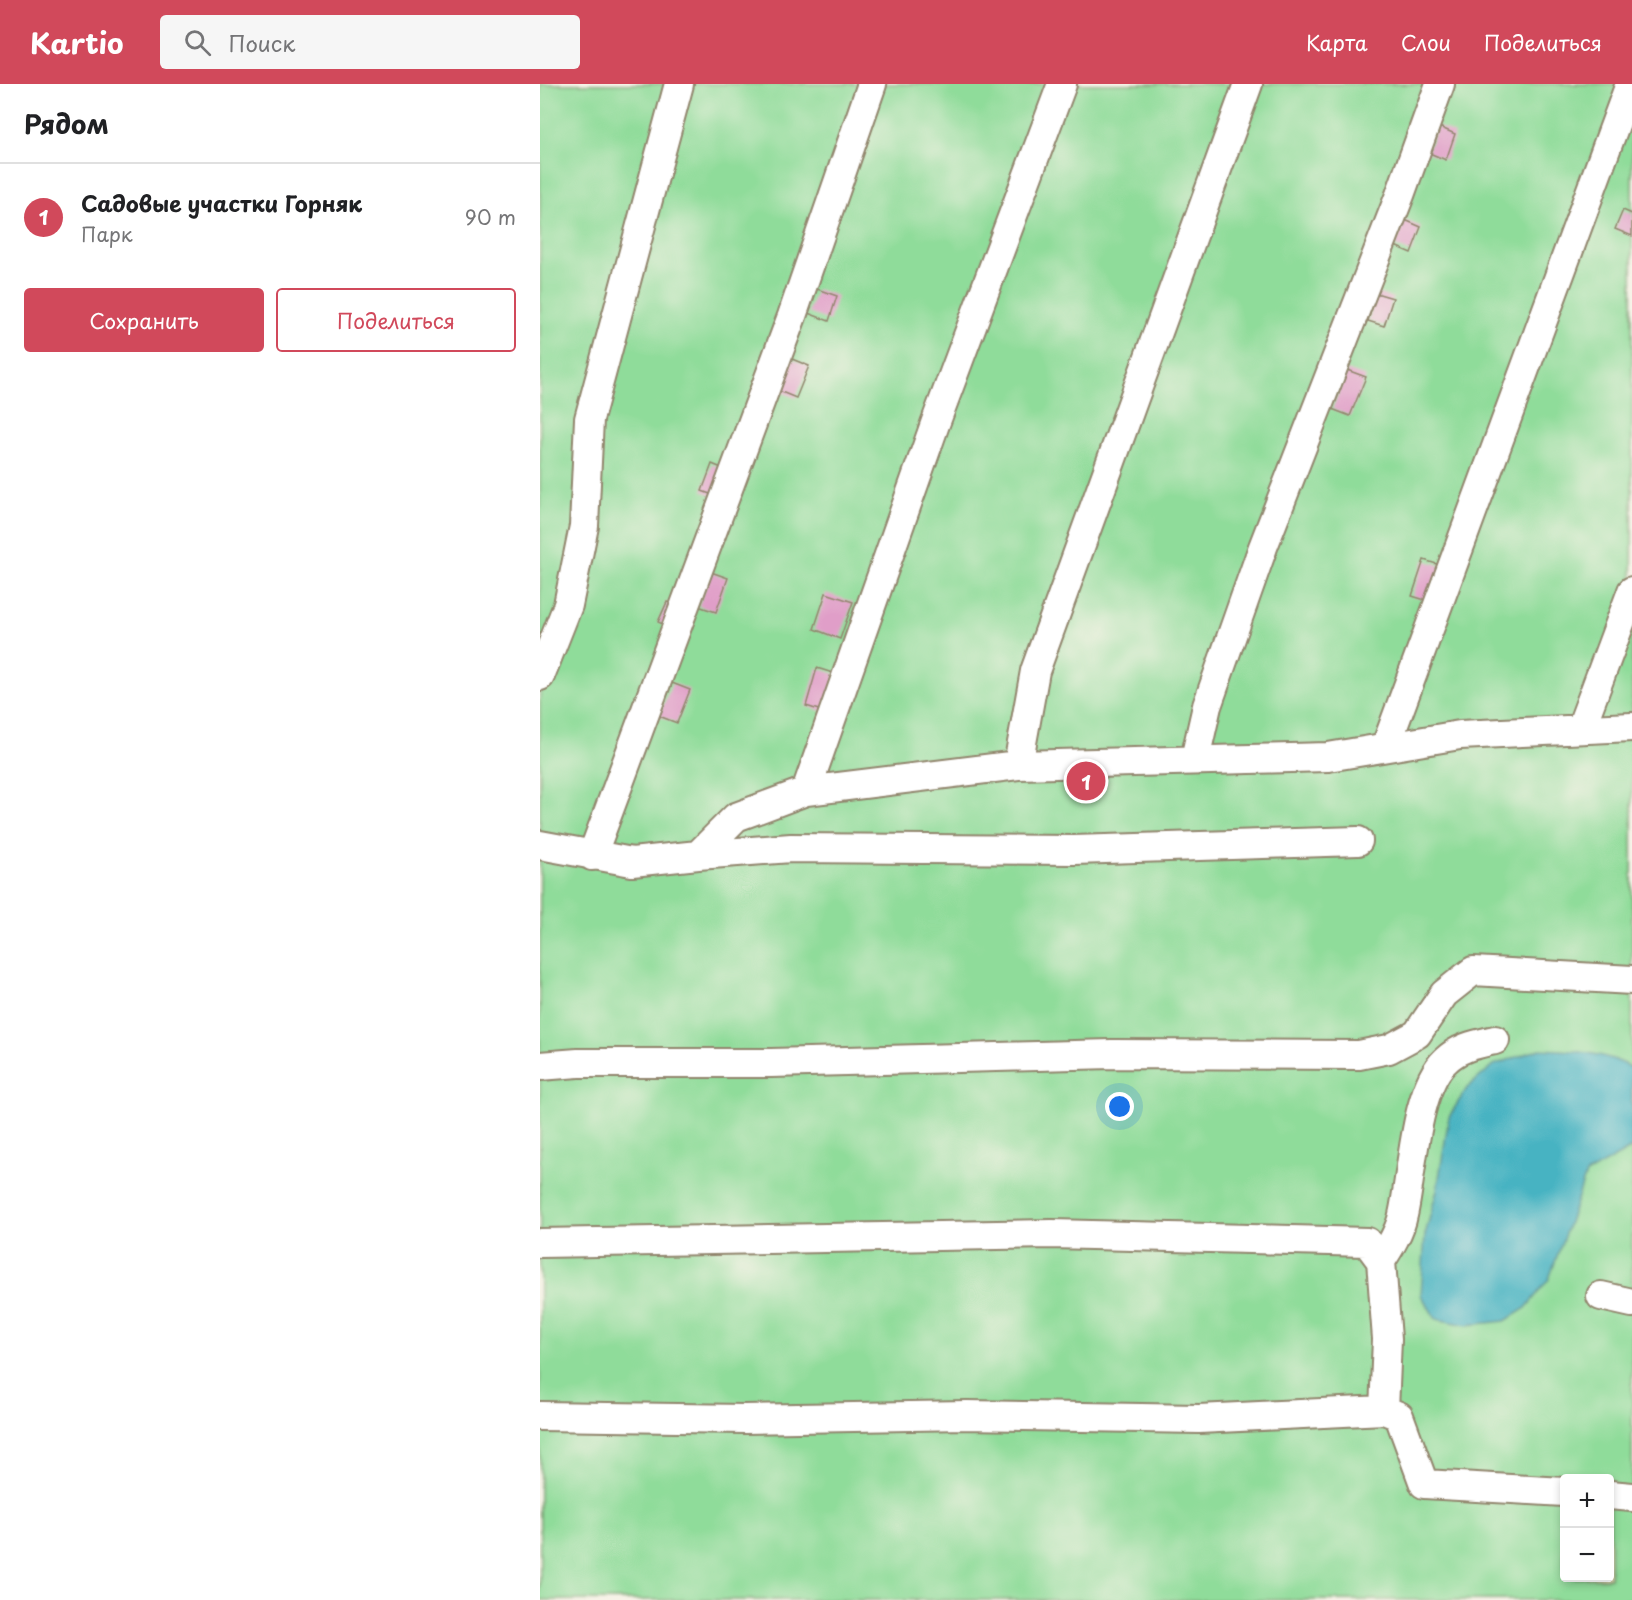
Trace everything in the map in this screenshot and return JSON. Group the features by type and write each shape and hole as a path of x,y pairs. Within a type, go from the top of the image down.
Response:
{"lane":[{"path":"540,676 568,605 584,526 589,419 679,84"},
{"path":"592,856 792,316 872,84"},
{"path":"806,792 935,424 1062,84"},
{"path":"1018,765 1035,671 1248,84"},
{"path":"1195,759 1207,706 1263,547 1400,195 1440,84"},
{"path":"1386,746 1630,84"},
{"path":"1581,728 1632,591"},
{"path":"698,855 736,816 806,792 1018,765 1328,757 1460,735 1632,727"},
{"path":"540,845 632,862 790,848 1074,850 1358,841"},
{"path":"540,1066 578,1063 771,1063 1100,1054 1359,1055 1389,1049 1417,1034 1444,994 1473,971 1632,980"},
{"path":"1381,1261 1403,1218 1420,1115 1430,1084 1443,1062 1461,1049 1495,1040"},
{"path":"540,1243 1052,1234 1367,1242 1381,1261 1387,1339 1384,1410"},
{"path":"1601,1296 1632,1303"},
{"path":"540,1416 745,1419 967,1415 1199,1419 1384,1410 1399,1416 1424,1484 1560,1492"},
{"path":"1614,1495 1632,1497"}],"green space":[{"path":"540,84 1632,84 1632,1600 540,1600"}],"water":[{"path":"1540,1049 1599,1055 1632,1068 1632,1148 1586,1174 1549,1279 1526,1308 1505,1321 1467,1325 1436,1319 1421,1295 1425,1235 1437,1190 1449,1117 1467,1088 1494,1065"}],"building":[{"path":"1437,126 1455,134 1446,160 1427,152"},
{"path":"1623,210 1632,214 1632,236 1615,229"},
{"path":"1405,220 1421,227 1411,253 1395,246"},
{"path":"817,289 837,296 829,321 808,313"},
{"path":"1376,293 1393,298 1384,326 1368,321"},
{"path":"792,359 809,366 796,398 779,391"},
{"path":"1347,370 1366,377 1350,416 1332,409"},
{"path":"712,464 729,471 718,497 702,491"},
{"path":"1424,560 1446,567 1435,603 1412,596"},
{"path":"711,572 728,578 716,612 698,606"},
{"path":"826,593 853,602 840,639 814,629"},
{"path":"667,602 680,607 671,628 658,622"},
{"path":"817,668 836,674 825,712 806,706"},
{"path":"672,683 690,690 677,723 659,716"}],"place":[{"name":"Садовые участки Горняк","path":"1086,781"}]}
